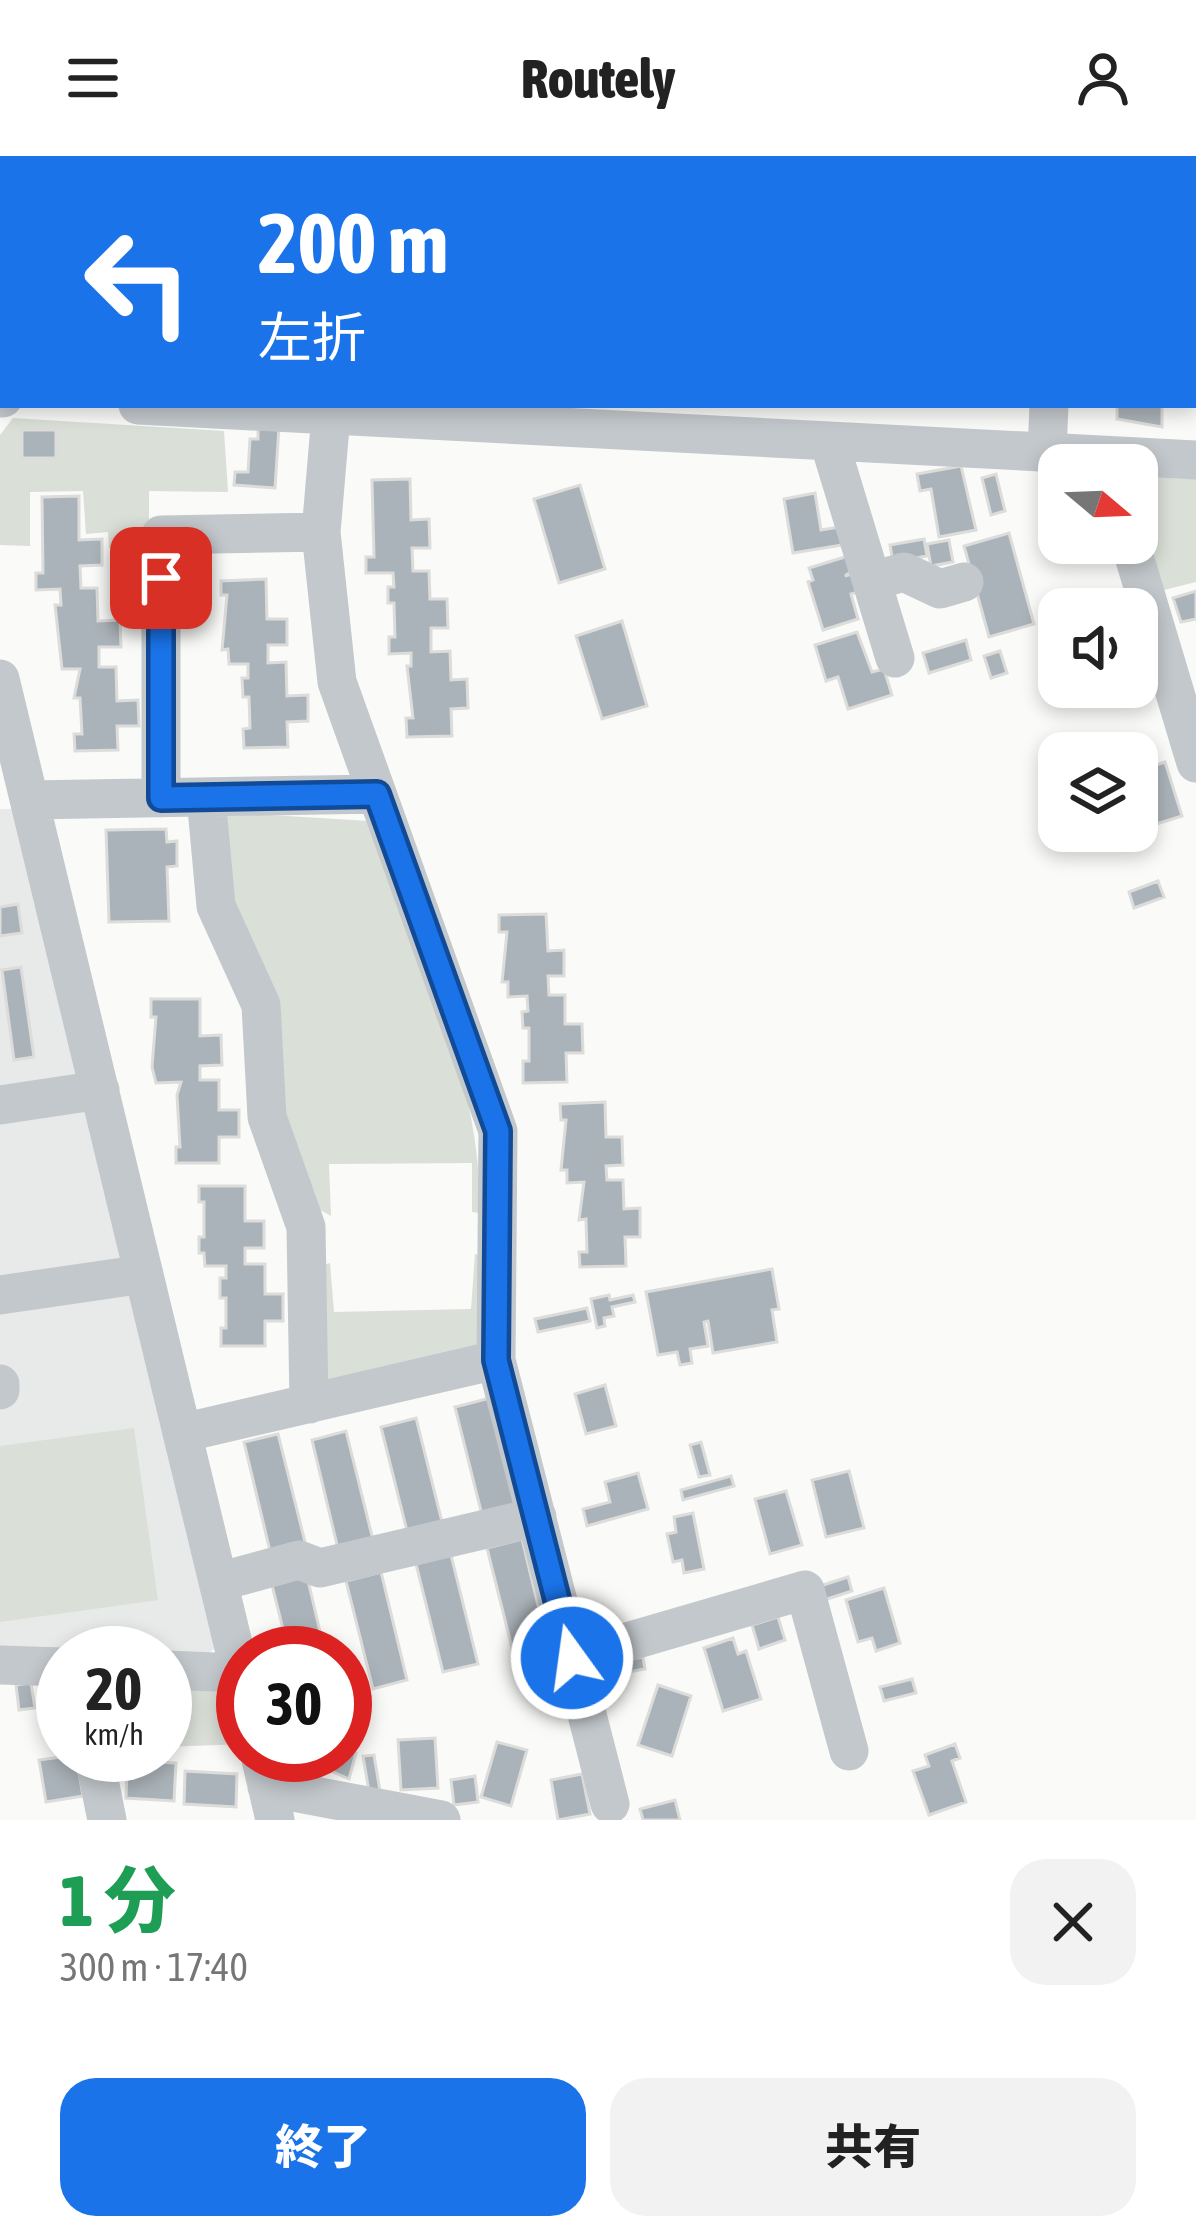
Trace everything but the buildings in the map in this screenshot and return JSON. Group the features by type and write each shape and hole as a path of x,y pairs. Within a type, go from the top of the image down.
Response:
{"street":[{"path":"196,408 331,415 473,414 1038,452"},
{"path":"1047,444 1049,408"},
{"path":"331,415 321,532 337,682 498,1131 496,1360 610,1804"},
{"path":"829,440 895,658"},
{"path":"1158,460 1196,460"},
{"path":"161,798 161,535 321,532"},
{"path":"1137,564 1188,711 1196,763"},
{"path":"872,581 904,572 940,589 964,582"},
{"path":"2,693 229,1626"},
{"path":"30,800 377,794"},
{"path":"206,797 216,907 260,1005 267,1117 306,1227 309,1404"},
{"path":"0,1105 100,1090"},
{"path":"0,1295 144,1274"},
{"path":"182,1433 496,1360"},
{"path":"218,1582 299,1560 320,1568 536,1517"},
{"path":"572,1658 805,1590 848,1751"},
{"path":"0,1665 36,1666"},
{"path":"107,1782 107,1820"},
{"path":"268,1787 441,1820"}],"shaded area":[{"path":"13,418 224,431 228,492 149,491 149,547 109,548 108,532 86,534 83,491 30,492 30,546 0,545 0,435"},
{"path":"1158,478 1196,479 1196,582 1160,591 1152,564 1158,564"},
{"path":"0,809 20,809 217,1626 216,1648 204,1656 192,1656 192,1626 36,1626 36,1650 0,1649"},
{"path":"220,812 369,821 458,1062 470,1111 480,1213 472,1212 472,1163 329,1164 331,1216 313,1206 285,1130 236,924"},
{"path":"475,1254 484,1256 482,1347 325,1383 323,1265 330,1263 334,1312 471,1309"},
{"path":"134,1428 158,1600 0,1622 0,1446"},
{"path":"216,1683 216,1745 192,1746 192,1685"}],"route":[{"path":"161,578 161,798 377,794 498,1131 496,1360 572,1658"}]}
